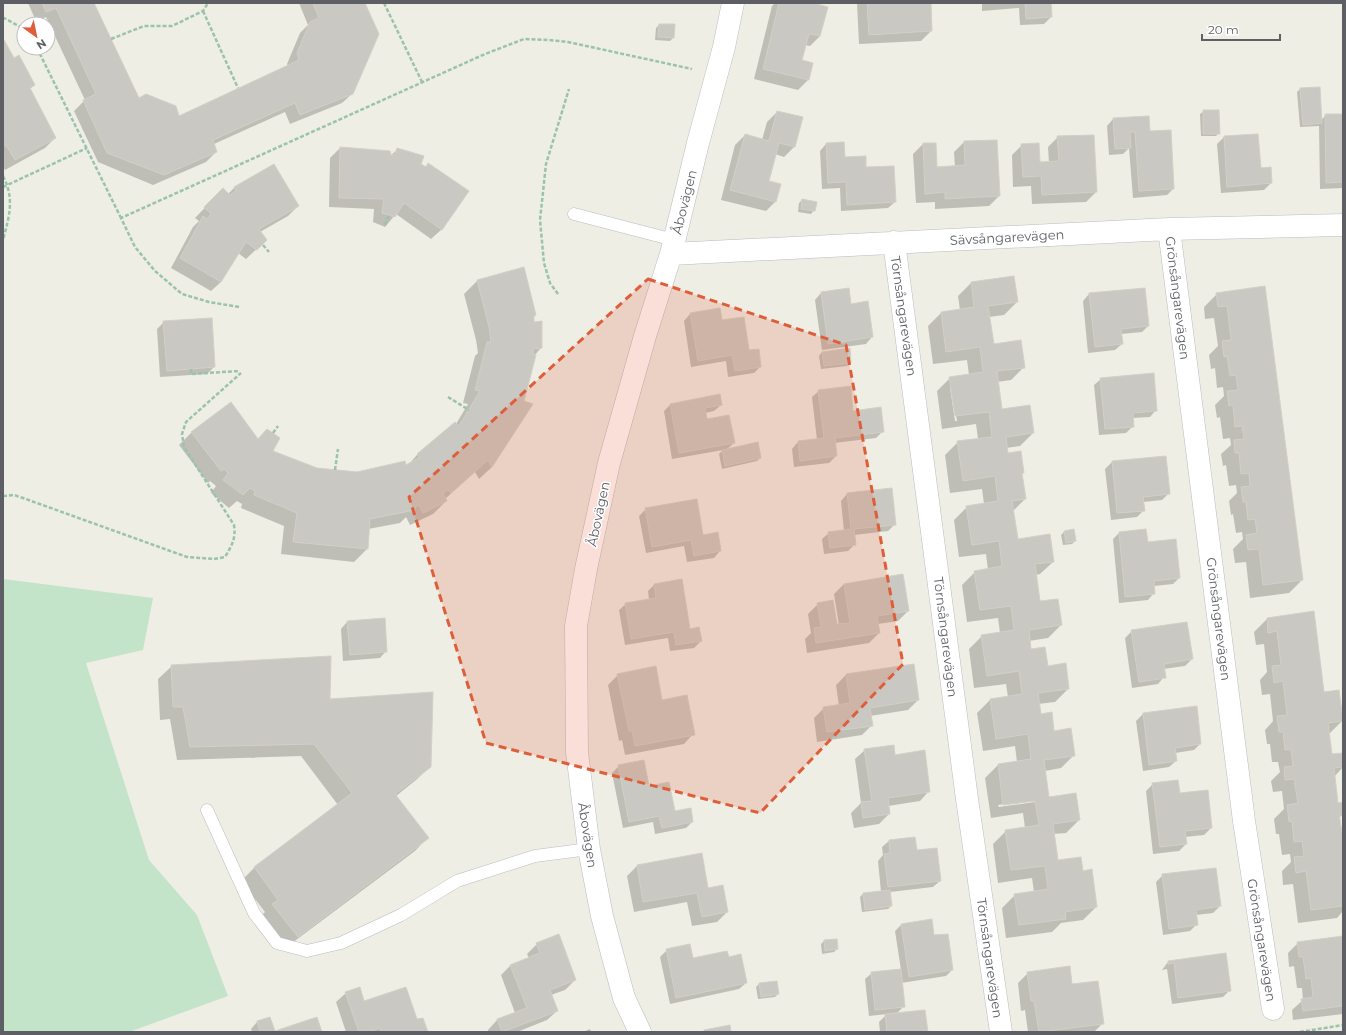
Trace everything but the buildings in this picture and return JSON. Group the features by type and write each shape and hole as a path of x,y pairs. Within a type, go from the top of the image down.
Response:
{"street":[{"name":"Åbovägen","path":"640,1032 624,998 602,916 589,849 577,752 576,626 586,569 609,463 645,336 673,247 696,150 724,47 733,3"},
{"name":"Sävsångarevägen","path":"673,247 894,242 1169,229 1343,225"},
{"name":"Grönsångarevägen","path":"1169,229 1244,821 1273,1009"},
{"name":"Törnsångarevägen","path":"894,242 966,791 1001,1032"}],"lane":[{"path":"574,214 673,247"},
{"path":"207,810 254,913 277,943 308,951 341,943 401,915 457,881 535,856 589,849"}],"path":[{"path":"110,38 144,26 172,26 203,11 208,3"},
{"path":"384,3 422,82"},
{"path":"203,11 238,88"},
{"path":"3,19 4,18 16,25"},
{"path":"121,218 422,82 524,39 568,42 716,74"},
{"path":"41,56 135,247 155,271 182,294 209,302 239,307"},
{"path":"558,294 550,283 544,263 540,220 546,164 569,89"},
{"path":"3,187 87,148"},
{"path":"3,176 8,185 11,210 3,240"},
{"path":"385,226 389,215"},
{"path":"262,244 269,252"},
{"path":"3,496 14,495 187,557 214,559 225,557 232,546 236,535 234,525 184,447 182,434 186,422 241,372 191,374 190,369"},
{"path":"448,397 469,410"},
{"path":"273,433 278,426"},
{"path":"335,470 338,449"},
{"path":"1300,1032 1343,1025"}],"highlighted area":[{"path":"648,279 846,345 903,664 760,813 486,743 409,497"}],"green space":[{"path":"3,579 153,598 143,650 86,663 149,860 197,915 228,996 129,1032 3,1032"}]}
